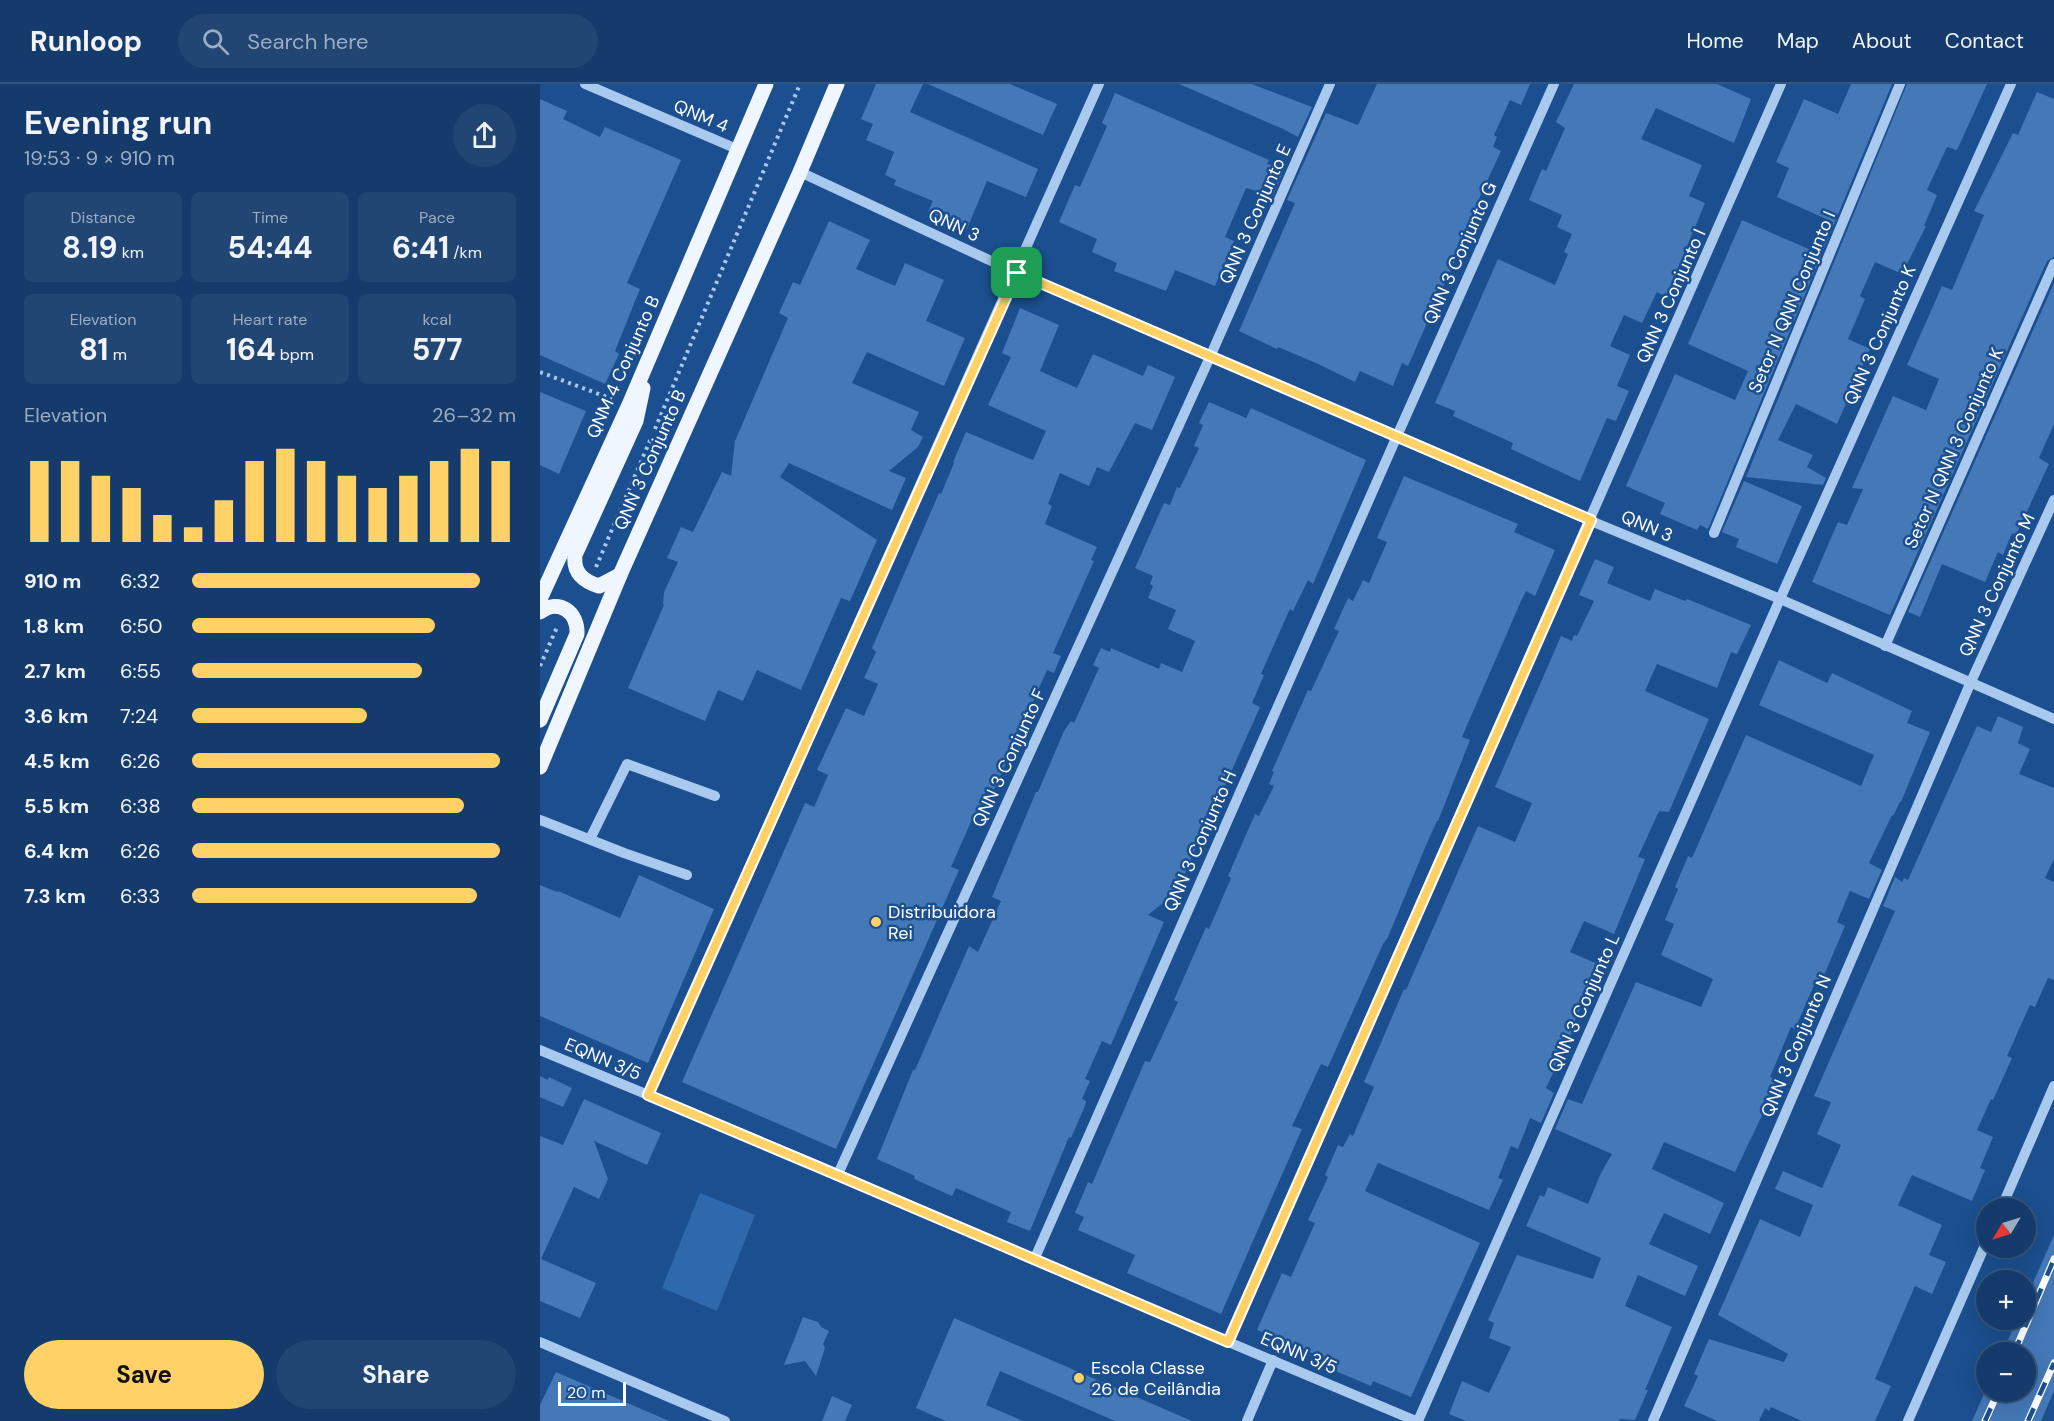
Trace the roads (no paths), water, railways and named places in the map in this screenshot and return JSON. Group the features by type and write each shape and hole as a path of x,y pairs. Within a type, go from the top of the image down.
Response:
{"main road":[{"name":"QNM 4 Conjunto B","path":"540,599 628,405 766,84"},
{"name":"QNN 3 Conjunto B","path":"540,767 620,575 837,84"},
{"path":"620,575 599,585 588,582 581,578 577,571 574,563 575,555 636,421 652,350"},
{"path":"540,612 547,607 559,606 577,620 577,634 540,720"}],"street":[{"name":"QNM 4","path":"585,84 737,149"},
{"path":"648,1095 1017,273 1099,84"},
{"name":"QNN 3 Conjunto E","path":"1210,357 1330,84"},
{"name":"QNN 3 Conjunto G","path":"1397,436 1554,84"},
{"name":"QNN 3 Conjunto I","path":"1228,1342 1781,84"},
{"name":"Setor N QNN Conjunto I","path":"1714,532 1900,84"},
{"name":"QNN 3 Conjunto K","path":"1780,599 2011,84"},
{"name":"QNN 3","path":"800,172 1017,273 1780,599 2054,719"},
{"name":"Setor N QNN 3 Conjunto K","path":"1885,646 2054,264"},
{"name":"QNN 3 Conjunto F","path":"838,1174 1210,357"},
{"name":"QNN 3 Conjunto H","path":"1034,1260 1397,436"},
{"name":"QNN 3 Conjunto M","path":"1970,684 2054,500"},
{"name":"QNN 3 Conjunto L","path":"1417,1421 1780,599"},
{"name":"QNN 3 Conjunto N","path":"1653,1421 1970,684"},
{"path":"590,840 627,764 715,796"},
{"path":"540,820 687,875"},
{"name":"EQNN 3/5","path":"540,1050 838,1174 1034,1260 1417,1421"},
{"path":"2006,1198 2054,1086"},
{"path":"1908,1421 1979,1258"},
{"path":"540,1355 542,1343 725,1421"},
{"path":"1247,1421 1273,1360"}],"railway":[{"path":"2019,1342 2054,1259"},
{"path":"2028,1421 2054,1363"},
{"path":"1985,1421 1994,1402"}],"place":[{"name":"Distribuidora Rei","path":"876,922"},
{"name":"Escola Classe 26 de Ceilândia","path":"1079,1378"}]}
